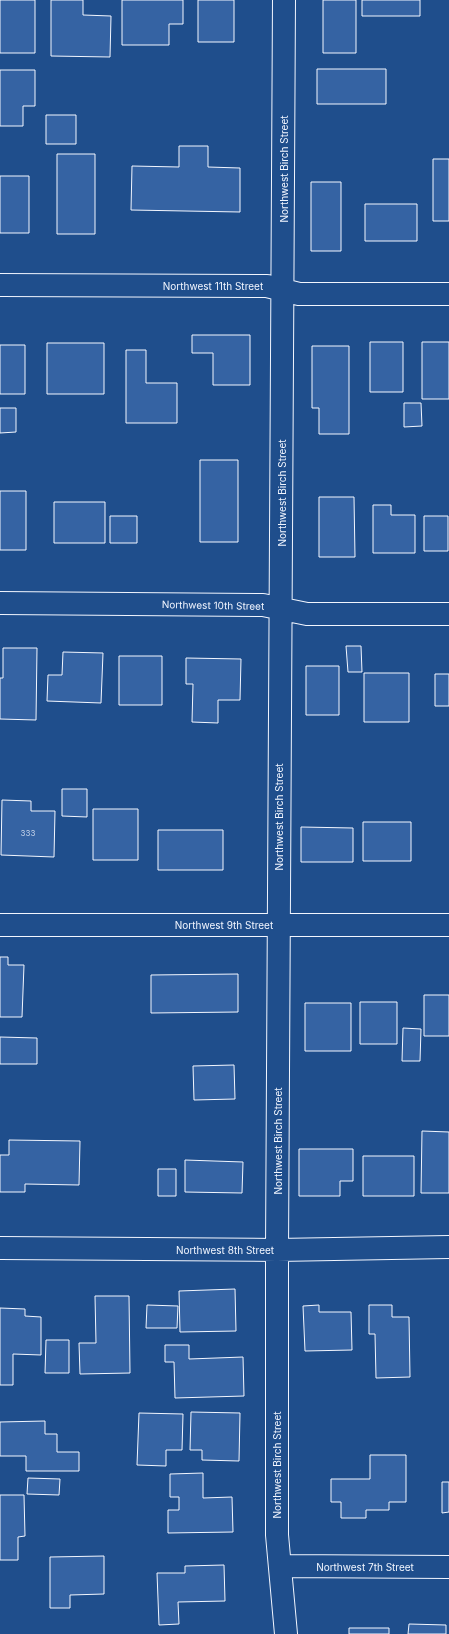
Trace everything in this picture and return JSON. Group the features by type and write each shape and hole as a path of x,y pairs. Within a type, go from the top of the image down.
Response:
{"street":[{"name":"Northwest Birch Street","path":"284,0 277,1250 277,1535 286,1634"},
{"name":"Northwest 11th Street","path":"0,285 267,286 299,294 449,294"},
{"name":"Northwest 10th Street","path":"0,603 263,605 307,614 449,614"},
{"name":"Northwest 9th Street","path":"0,925 449,925"},
{"name":"Northwest 8th Street","path":"0,1248 277,1250 449,1247"},
{"name":"Northwest 7th Street","path":"280,1566 449,1568"}],"building":[{"path":"0,0 35,0 35,53 0,53"},
{"path":"51,0 83,0 83,15 111,16 110,57 51,56"},
{"path":"122,0 183,0 183,24 169,24 169,45 122,45"},
{"path":"198,0 234,0 234,42 198,42"},
{"path":"323,0 356,0 356,53 323,53"},
{"path":"362,0 420,0 420,16 362,16"},
{"path":"317,69 386,69 386,104 317,104"},
{"path":"0,70 35,70 35,106 23,106 23,126 0,126"},
{"path":"46,115 76,115 76,144 46,144"},
{"path":"179,146 208,146 208,167 240,168 240,212 131,210 132,166 179,167"},
{"path":"57,154 95,154 95,234 57,234"},
{"path":"433,159 449,159 449,221 433,221"},
{"path":"0,176 29,176 29,233 0,233"},
{"path":"311,182 341,182 341,251 311,251"},
{"path":"365,204 417,204 417,241 365,241"},
{"path":"192,335 250,335 250,385 213,385 213,353 192,353"},
{"path":"370,342 403,342 403,392 370,392"},
{"path":"422,342 449,342 449,399 422,399"},
{"path":"47,343 104,343 104,394 47,394"},
{"path":"0,345 25,345 25,394 0,394"},
{"path":"312,346 349,346 349,434 319,434 319,408 312,408"},
{"path":"126,350 146,350 146,383 177,383 177,423 126,423"},
{"path":"404,403 421,403 422,426 404,427"},
{"path":"0,408 16,408 16,432 0,433"},
{"path":"200,460 238,460 238,542 200,542"},
{"path":"0,491 26,491 26,550 0,550"},
{"path":"319,497 354,497 355,557 319,557"},
{"path":"54,502 105,502 105,543 54,543"},
{"path":"373,505 391,505 391,515 415,515 415,553 373,553"},
{"path":"110,516 137,516 137,543 110,543"},
{"path":"424,516 448,516 448,551 424,551"},
{"path":"346,646 361,646 362,672 348,672"},
{"path":"3,648 37,648 36,720 0,719 0,678 3,678"},
{"path":"63,652 103,653 101,703 47,701 48,675 62,675"},
{"path":"119,656 162,656 162,705 119,705"},
{"path":"186,658 241,659 240,700 218,700 218,723 192,722 193,684 186,684"},
{"path":"306,666 339,666 339,715 306,715"},
{"path":"364,673 409,673 409,722 364,722"},
{"path":"435,674 449,674 449,706 435,706"},
{"path":"62,789 87,789 87,817 62,816"},
{"path":"2,800 31,801 31,811 55,811 54,857 1,855"},
{"path":"93,809 138,809 138,860 93,860"},
{"path":"363,822 411,822 411,861 363,861"},
{"path":"301,827 353,828 353,862 301,862"},
{"path":"158,830 223,830 223,870 158,870"},
{"path":"0,957 8,957 8,965 24,965 22,1017 0,1017"},
{"path":"238,974 238,1012 151,1013 151,975"},
{"path":"424,995 449,995 449,1036 424,1036"},
{"path":"360,1002 397,1002 397,1044 360,1044"},
{"path":"305,1003 351,1003 351,1051 305,1051"},
{"path":"403,1028 421,1029 420,1061 402,1061"},
{"path":"0,1037 37,1038 37,1064 0,1064"},
{"path":"234,1065 235,1099 194,1100 193,1066"},
{"path":"422,1131 449,1132 449,1193 421,1193"},
{"path":"9,1140 80,1141 79,1185 25,1184 25,1192 0,1192 0,1155 9,1155"},
{"path":"299,1149 353,1149 353,1181 340,1181 340,1196 299,1196"},
{"path":"363,1156 414,1156 414,1196 363,1196"},
{"path":"185,1160 243,1162 242,1193 185,1192"},
{"path":"158,1169 176,1169 176,1196 158,1196"},
{"path":"235,1289 236,1331 180,1332 179,1291"},
{"path":"95,1296 129,1296 130,1373 80,1374 79,1343 96,1343"},
{"path":"147,1305 178,1306 177,1328 146,1328"},
{"path":"319,1305 319,1312 351,1312 352,1350 305,1351 303,1306"},
{"path":"369,1305 392,1305 392,1317 409,1317 410,1377 376,1378 375,1334 369,1334"},
{"path":"0,1308 25,1309 25,1316 41,1317 41,1355 13,1354 13,1385 0,1385"},
{"path":"46,1340 69,1340 69,1373 45,1373"},
{"path":"165,1345 189,1345 189,1359 243,1357 244,1396 175,1398 174,1362 165,1362"},
{"path":"191,1412 240,1413 239,1461 202,1460 202,1450 190,1450"},
{"path":"139,1413 183,1414 182,1450 166,1450 166,1466 137,1465"},
{"path":"45,1421 45,1434 57,1434 57,1452 79,1452 79,1471 26,1471 26,1456 0,1456 0,1422"},
{"path":"370,1455 406,1455 406,1502 389,1502 389,1510 366,1510 366,1518 341,1518 341,1502 331,1502 331,1479 370,1479"},
{"path":"203,1473 203,1498 232,1497 233,1532 168,1533 168,1510 179,1510 179,1497 170,1497 170,1474"},
{"path":"28,1478 60,1479 59,1495 27,1494"},
{"path":"442,1482 449,1482 449,1512 442,1513"},
{"path":"0,1495 24,1495 25,1536 18,1537 18,1560 0,1560"},
{"path":"104,1556 104,1594 70,1595 70,1608 50,1608 50,1557"},
{"path":"224,1565 225,1601 178,1602 179,1624 159,1625 157,1573 185,1573 185,1566"},
{"path":"409,1624 446,1625 446,1634 408,1634"},
{"path":"349,1628 389,1628 389,1634 349,1634"}]}
